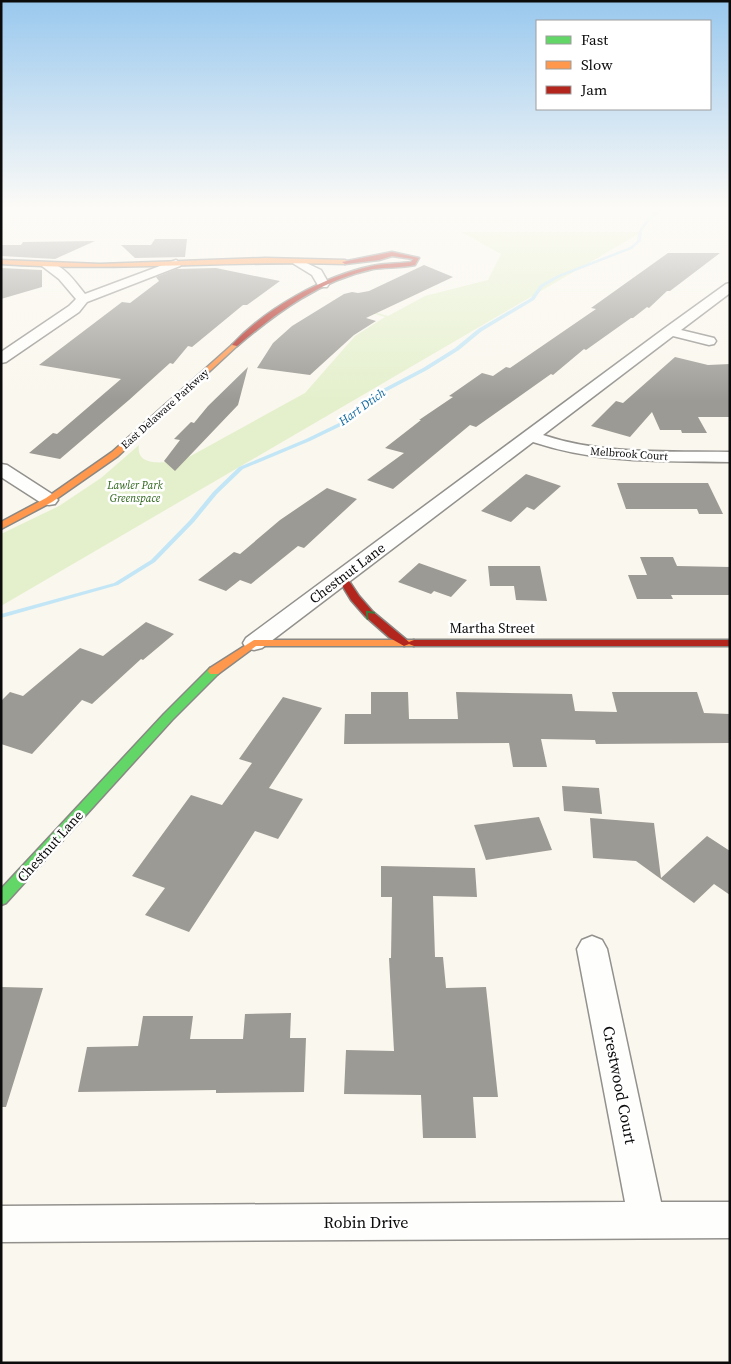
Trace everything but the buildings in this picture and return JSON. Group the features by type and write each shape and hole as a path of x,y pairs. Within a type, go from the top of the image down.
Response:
{"street":[{"path":"59,274 83,299"},
{"path":"1,359 74,309 83,299 150,274"},
{"path":"316,274 323,284"},
{"name":"East Delaware Parkway","path":"1,526 49,500 115,454 255,326 285,305 323,284 354,274"},
{"name":"Chestnut Lane","path":"1,900 210,674 730,287"},
{"path":"670,332 709,341"},
{"name":"Melbrook Court","path":"530,436 567,448 612,455 730,457"},
{"path":"1,469 49,500"},
{"path":"342,577 352,598 377,623 404,643"},
{"name":"Martha Street","path":"254,643 730,643"},
{"name":"Crestwood Court","path":"592,949 647,1221"},
{"name":"Robin Drive","path":"1,1224 730,1220"}],"green space":[{"name":"Lawler Park Greenspace","path":"491,274 571,274 1,606 1,534 59,506 101,478 139,445 139,453 148,461 164,462 187,458 305,393 355,336 385,317 317,296 388,316 425,296 488,280"}],"waterway":[{"name":"Hart Dtich","path":"1,616 116,584 153,561 192,521 215,493 241,468 341,424 385,390 425,369 457,349 480,330 533,299 541,286 565,274"}],"traffic: fast":[{"path":"1,899 168,717 214,671"}],"traffic: slow":[{"path":"1,526 49,500 115,454 235,345"},
{"path":"214,671 254,643 414,643"}],"traffic: jam":[{"path":"235,345 281,308 315,288 350,274"},
{"path":"342,577 355,598 369,614 404,643"},
{"path":"414,643 730,643"}]}
